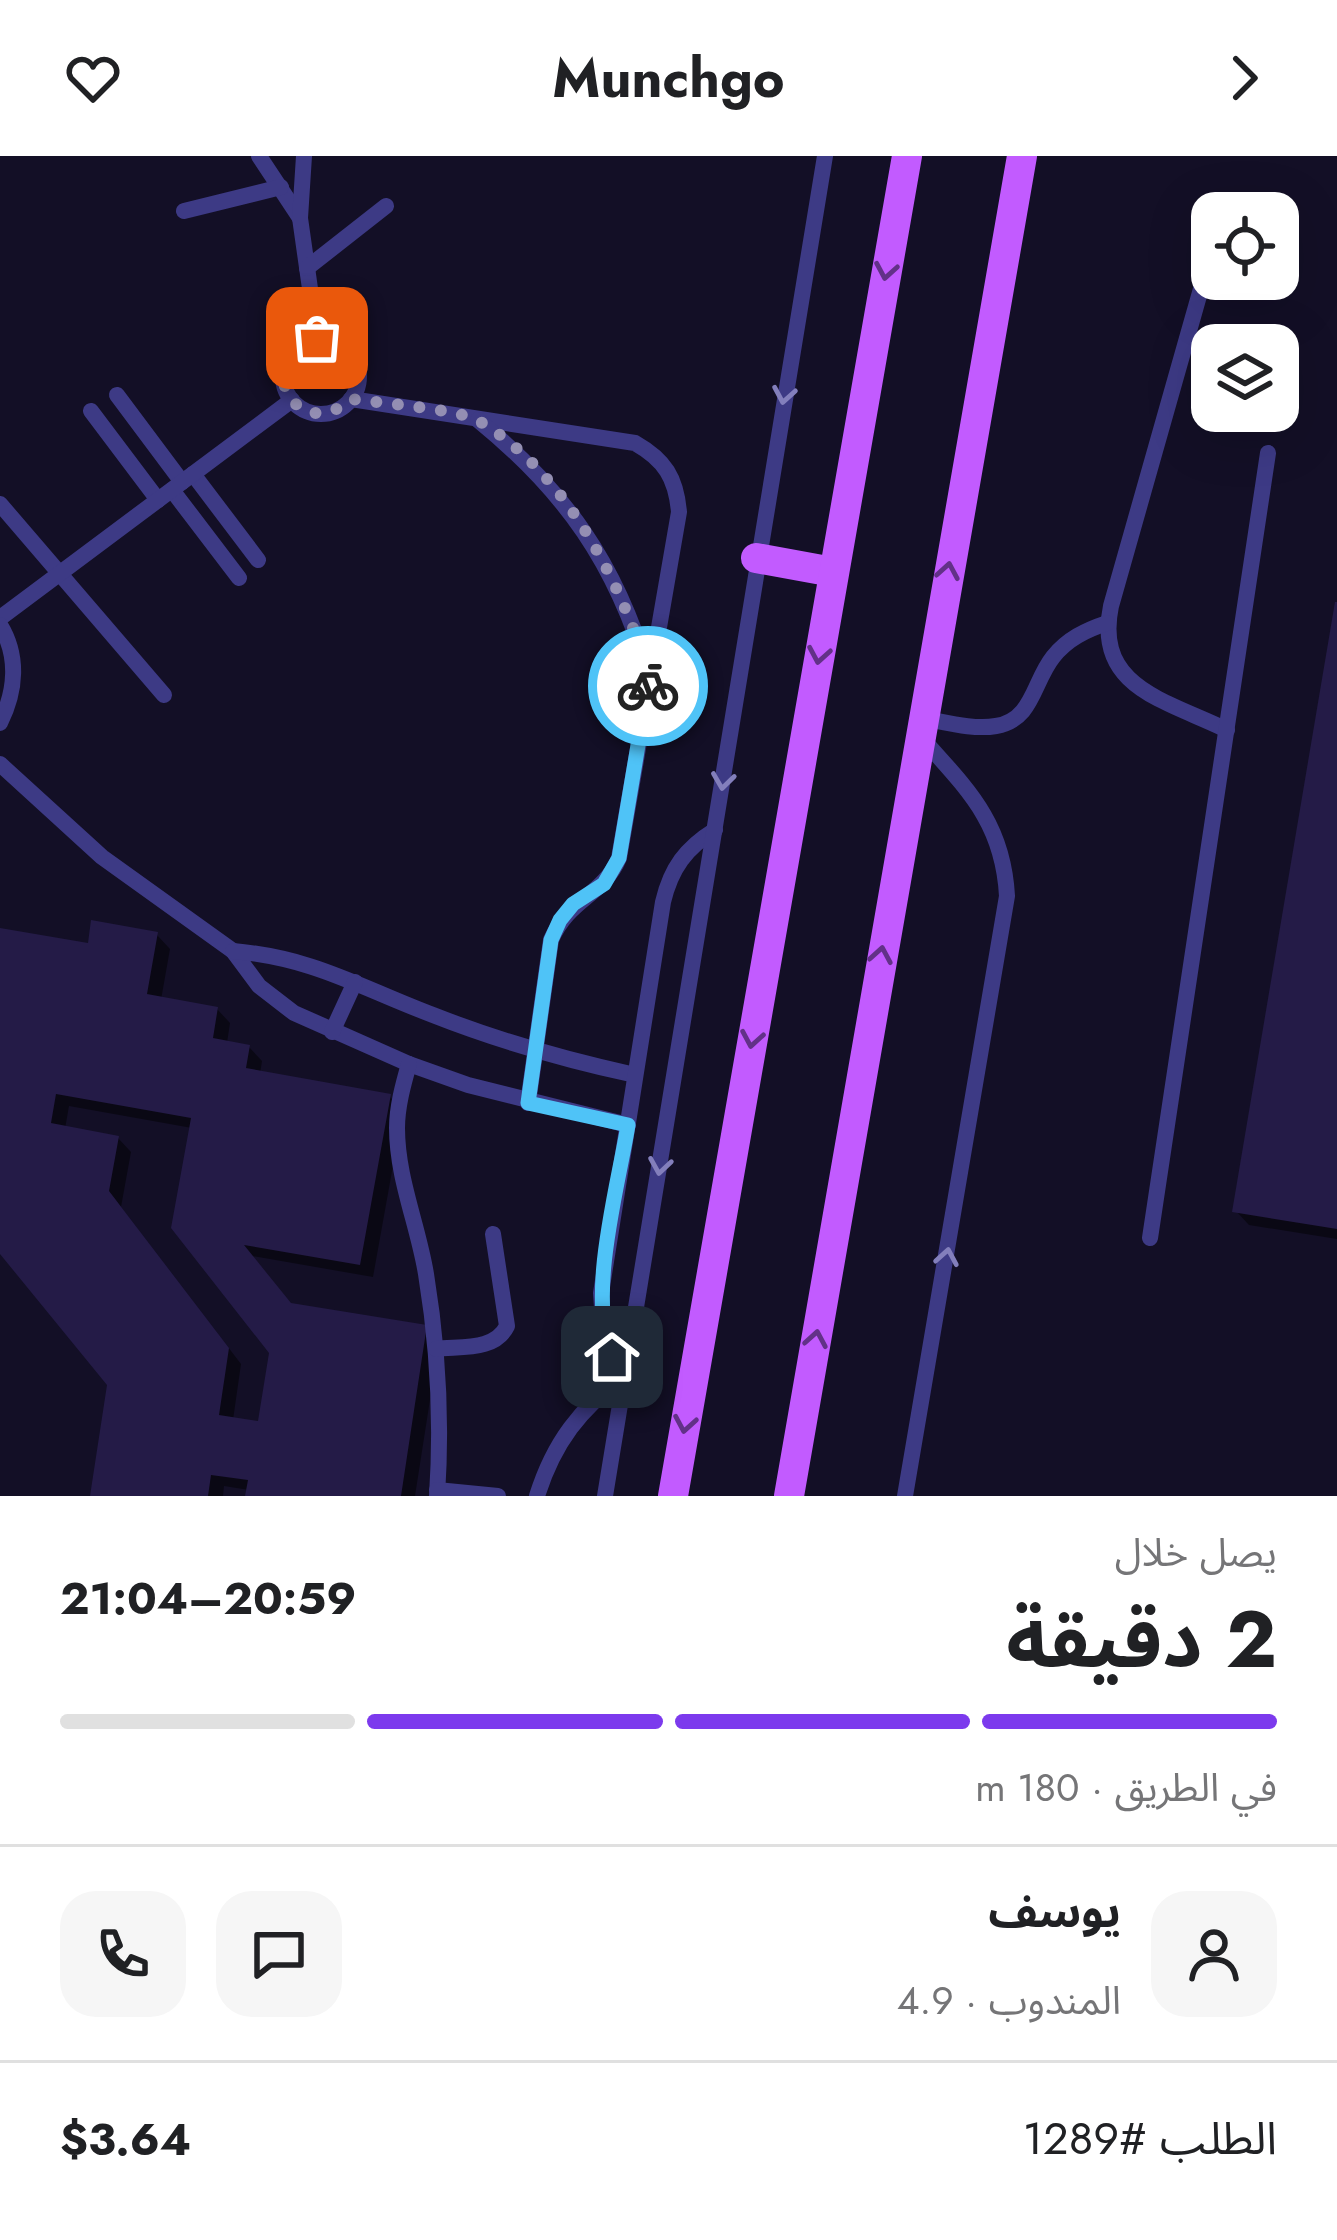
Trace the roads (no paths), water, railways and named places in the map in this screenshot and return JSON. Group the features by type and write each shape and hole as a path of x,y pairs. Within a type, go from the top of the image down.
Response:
{"main road":[{"path":"673,1496 907,156"},
{"path":"789,1496 1022,156"},
{"path":"756,557 833,572"}],"lane":[{"path":"259,156 301,218"},
{"path":"304,156 301,218 317,338"},
{"path":"605,1496 825,156"},
{"path":"184,211 281,188"},
{"path":"307,268 386,206"},
{"path":"1198,300 1107,623 1112,659 1121,675 1227,730"},
{"path":"317,338 351,352 359,375 351,399 318,414 292,400 283,382 294,348 317,338"},
{"path":"117,395 239,578"},
{"path":"351,399 635,443 669,470 677,490 679,512 619,858 604,884 573,904 551,940 528,1103"},
{"path":"0,722 14,678 8,638 0,621 292,400"},
{"path":"92,412 258,560"},
{"path":"475,418 517,452 586,532 628,611 650,678"},
{"path":"1150,1238 1268,453"},
{"path":"0,504 164,695"},
{"path":"920,726 984,727 1015,719 1030,704 1054,655 1078,635 1107,623"},
{"path":"905,1496 1007,896 1006,870 990,821 920,726"},
{"path":"0,764 102,857 232,951 259,986 294,1013 409,1064 528,1103 628,1125"},
{"path":"625,1375 612,1357 600,1315 635,1075 668,880 695,842 715,830"},
{"path":"232,951 316,965 473,1031 635,1075"},
{"path":"332,1032 355,982"},
{"path":"409,1064 398,1143 425,1267 436,1348 437,1493 498,1496"},
{"path":"436,1348 490,1343 504,1334 507,1326 494,1234"},
{"path":"537,1496 565,1431 591,1400 625,1375"}]}
